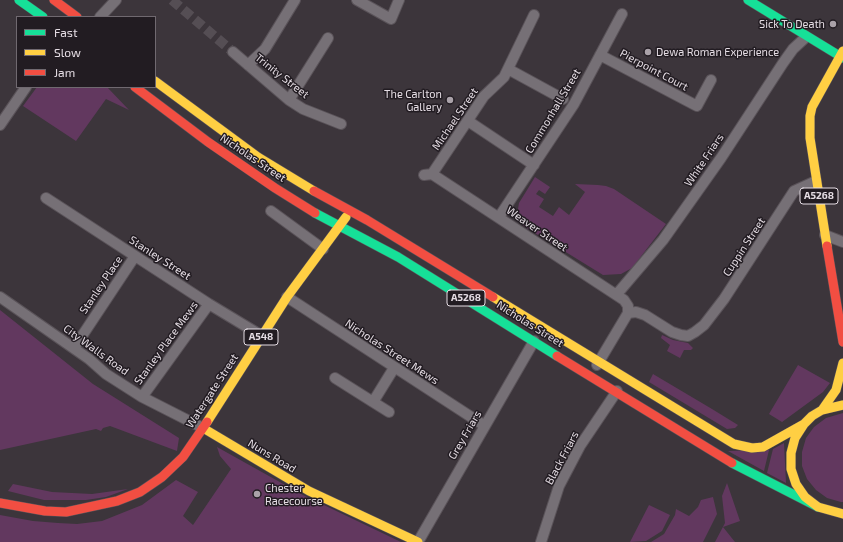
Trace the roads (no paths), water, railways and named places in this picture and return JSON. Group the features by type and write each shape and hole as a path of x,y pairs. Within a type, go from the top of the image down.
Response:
{"main road":[{"path":"19,0 42,16"},
{"path":"54,0 76,16"},
{"path":"748,0 806,37 842,55"},
{"name":"A5268","path":"842,55 812,107 810,116 810,138 843,342"},
{"name":"Nicholas Street","path":"156,82 258,157 471,283 598,363 734,444 752,448 763,447 771,444 804,424"},
{"name":"Nicholas Street","path":"136,88 214,146 274,188 319,215 398,257 721,457 762,480 818,507"},
{"name":"Watergate Street","path":"0,503 45,511 66,512 117,502 140,492 162,477 183,457 190,448 287,297 350,211"},
{"path":"319,215 325,227 323,249"},
{"name":"A5268","path":"843,363 841,376 836,390 822,410 804,424 795,438 791,453 792,469 796,484 805,497 818,507 831,512 843,514"},
{"name":"A5268","path":"822,410 843,405"},
{"name":"Nuns Road","path":"203,428 309,490 418,542"},
{"path":"831,512 843,522"}],"street":[{"path":"101,16 116,0"},
{"path":"248,65 265,49 295,0"},
{"path":"357,0 391,19 399,0"},
{"name":"Commonhall Street","path":"499,218 574,104 622,14"},
{"name":"Michael Street","path":"428,175 468,121 484,96 504,77 534,16"},
{"name":"White Friars","path":"617,294 663,240 782,63 793,49 806,37"},
{"path":"289,100 328,38"},
{"name":"Trinity Street","path":"233,52 289,100 303,109 341,124"},
{"name":"Pierpoint Court","path":"600,55 697,106 711,80"},
{"path":"508,70 563,99"},
{"path":"0,125 25,88"},
{"path":"468,121 534,165"},
{"name":"Weaver Street","path":"428,175 499,218 617,294 628,306 628,313"},
{"name":"Cuppin Street","path":"628,313 636,312 645,315 672,332 681,335 688,336 695,332 704,325 724,299 794,191 816,181"},
{"name":"Stanley Street","path":"46,198 209,304 262,336"},
{"path":"271,211 323,249"},
{"path":"825,235 843,242"},
{"name":"Stanley Place","path":"74,348 135,256"},
{"name":"City Walls Road","path":"0,297 74,348 106,374 142,396 203,428"},
{"name":"Nicholas Street Mews","path":"287,297 485,426"},
{"name":"Stanley Place Mews","path":"142,396 209,304"},
{"path":"590,375 628,313"},
{"name":"Grey Friars","path":"418,542 534,341"},
{"path":"373,402 394,368"},
{"path":"335,378 389,412"},
{"name":"Black Friars","path":"541,542 558,486 580,446 617,392"}],"tunnel":[{"path":"172,0 233,52"}],"place":[{"name":"Sick To Death","path":"833,24"},
{"name":"Dewa Roman Experience","path":"648,52"},
{"name":"The Carlton Gallery","path":"450,100"},
{"name":"Chester Racecourse","path":"257,494"}]}
